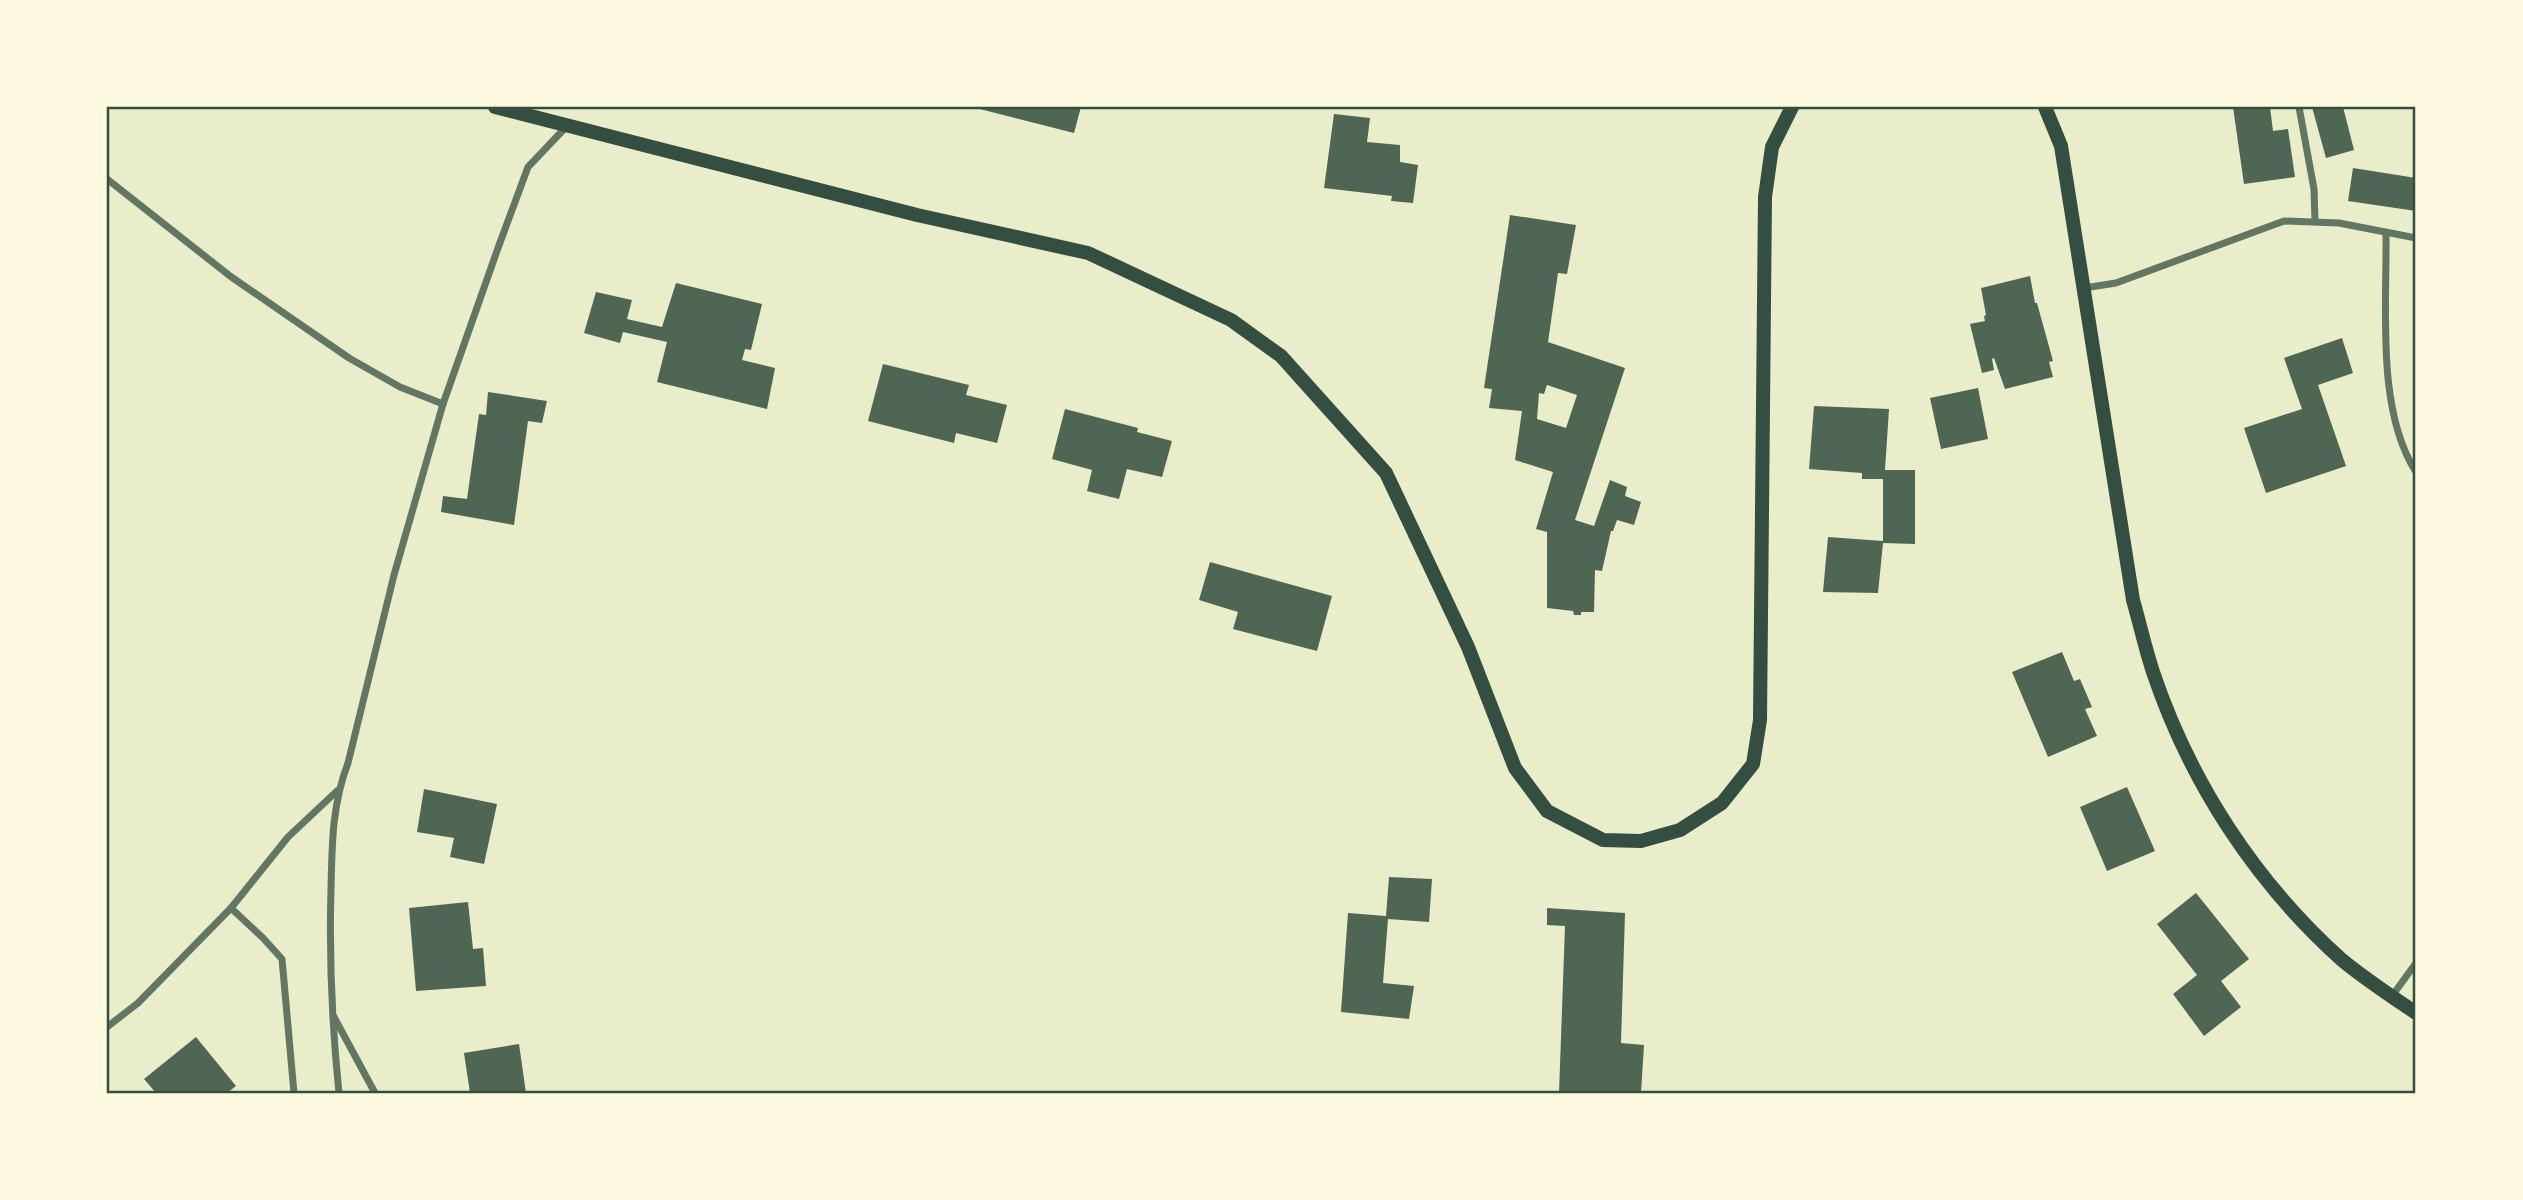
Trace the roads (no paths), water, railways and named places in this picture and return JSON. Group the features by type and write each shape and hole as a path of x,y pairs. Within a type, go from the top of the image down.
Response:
{"main road":[{"path":"495,107 917,215 1088,253 1231,320 1281,356 1385,473 1468,647 1515,768 1547,811 1603,840 1641,841 1680,830 1722,803 1753,764 1760,706 1765,197 1772,147 1792,107"},
{"path":"2045,107 2061,146 2133,600 2153,672 2180,741 2214,806 2247,856 2289,907 2343,960 2416,1013"}],"street":[{"path":"2299,107 2314,189 2315,220"},
{"path":"339,1093 331,1013 330,928 332,833 338,790 348,762 394,575 443,404 528,167 567,125"},
{"path":"107,179 230,276 349,358 400,387 443,404"},
{"path":"2084,288 2116,282 2284,222 2315,220 2416,238"},
{"path":"2386,234 2390,398 2399,438 2416,472"},
{"path":"107,1027 138,1003 231,908 288,837 338,790"},
{"path":"231,908 263,937 282,959 294,1093"},
{"path":"2392,996 2416,963"},
{"path":"331,1013 375,1093"}]}
